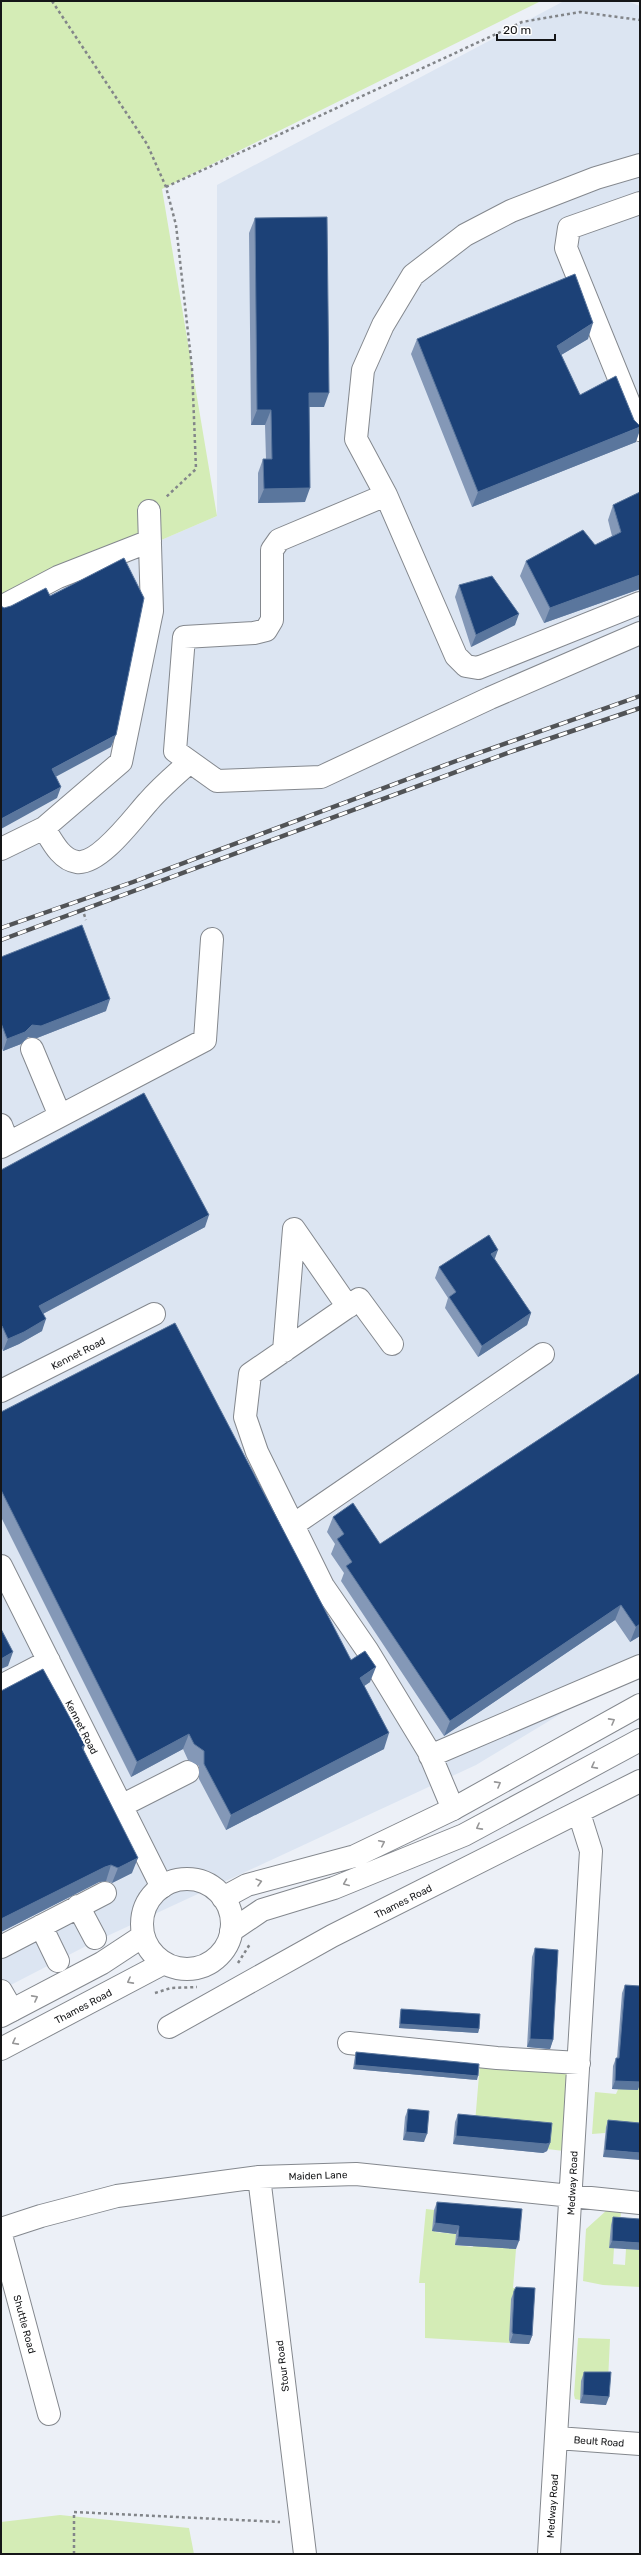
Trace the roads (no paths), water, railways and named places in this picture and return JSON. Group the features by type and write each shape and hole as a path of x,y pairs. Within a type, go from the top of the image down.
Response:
{"street":[{"path":"640,166 596,178 511,211 465,235 413,275 383,325 363,370 356,439 386,495 456,656 466,666 478,668 640,603"},
{"path":"640,203 569,228 566,248 640,430"},
{"path":"386,495 280,540 272,550 272,620 266,630 254,633 184,637 175,751 217,781 321,777 490,698 640,633"},
{"path":"1,849 44,828 121,762 152,611 149,512"},
{"path":"1,607 58,577 150,541"},
{"path":"44,828 56,847 70,860 80,862 96,855 118,838 147,803 190,762"},
{"path":"3,1139 60,1116 205,1040 212,939"},
{"path":"32,1050 60,1116"},
{"path":"284,1350 294,1229 348,1306"},
{"path":"392,1344 359,1299 250,1374 245,1417 258,1452 323,1586 367,1650 430,1756 453,1809"},
{"name":"Kennet Road","path":"1,1391 154,1314"},
{"path":"293,1524 543,1354"},
{"name":"Kennet Road","path":"1,1566 162,1887"},
{"path":"1,1686 49,1661"},
{"path":"430,1756 640,1666"},
{"path":"223,1898 247,1885 355,1856 453,1809 640,1705"},
{"path":"231,1931 262,1910 334,1888 464,1835 640,1740"},
{"path":"121,1806 188,1772"},
{"name":"Thames Road","path":"169,2027 332,1936 640,1782"},
{"name":"Medway Road","path":"549,2554 591,1851 579,1813"},
{"path":"188,1879 207,1884 223,1898 230,1912 231,1931 222,1951 206,1965 181,1969 164,1963 152,1953 143,1936 142,1920 146,1904 156,1891 172,1881 188,1879"},
{"path":"1,1947 105,1892"},
{"path":"78,1906 94,1938"},
{"path":"41,1926 58,1961"},
{"path":"1,1991 6,2013 102,1963 143,1936"},
{"name":"Thames Road","path":"1,2049 164,1963"},
{"path":"349,2043 497,2058 579,2063"},
{"name":"Maiden Lane","path":"1,2229 40,2216 117,2196 259,2178 356,2174 571,2198 640,2203"},
{"name":"Stour Road","path":"259,2178 305,2554"},
{"name":"Shuttle Road","path":"1,2235 49,2414"},
{"name":"Beult Road","path":"557,2438 640,2444"}],"railway":[{"path":"1,928 133,882 456,761 640,696"},
{"path":"1,940 510,752 640,708"}]}
